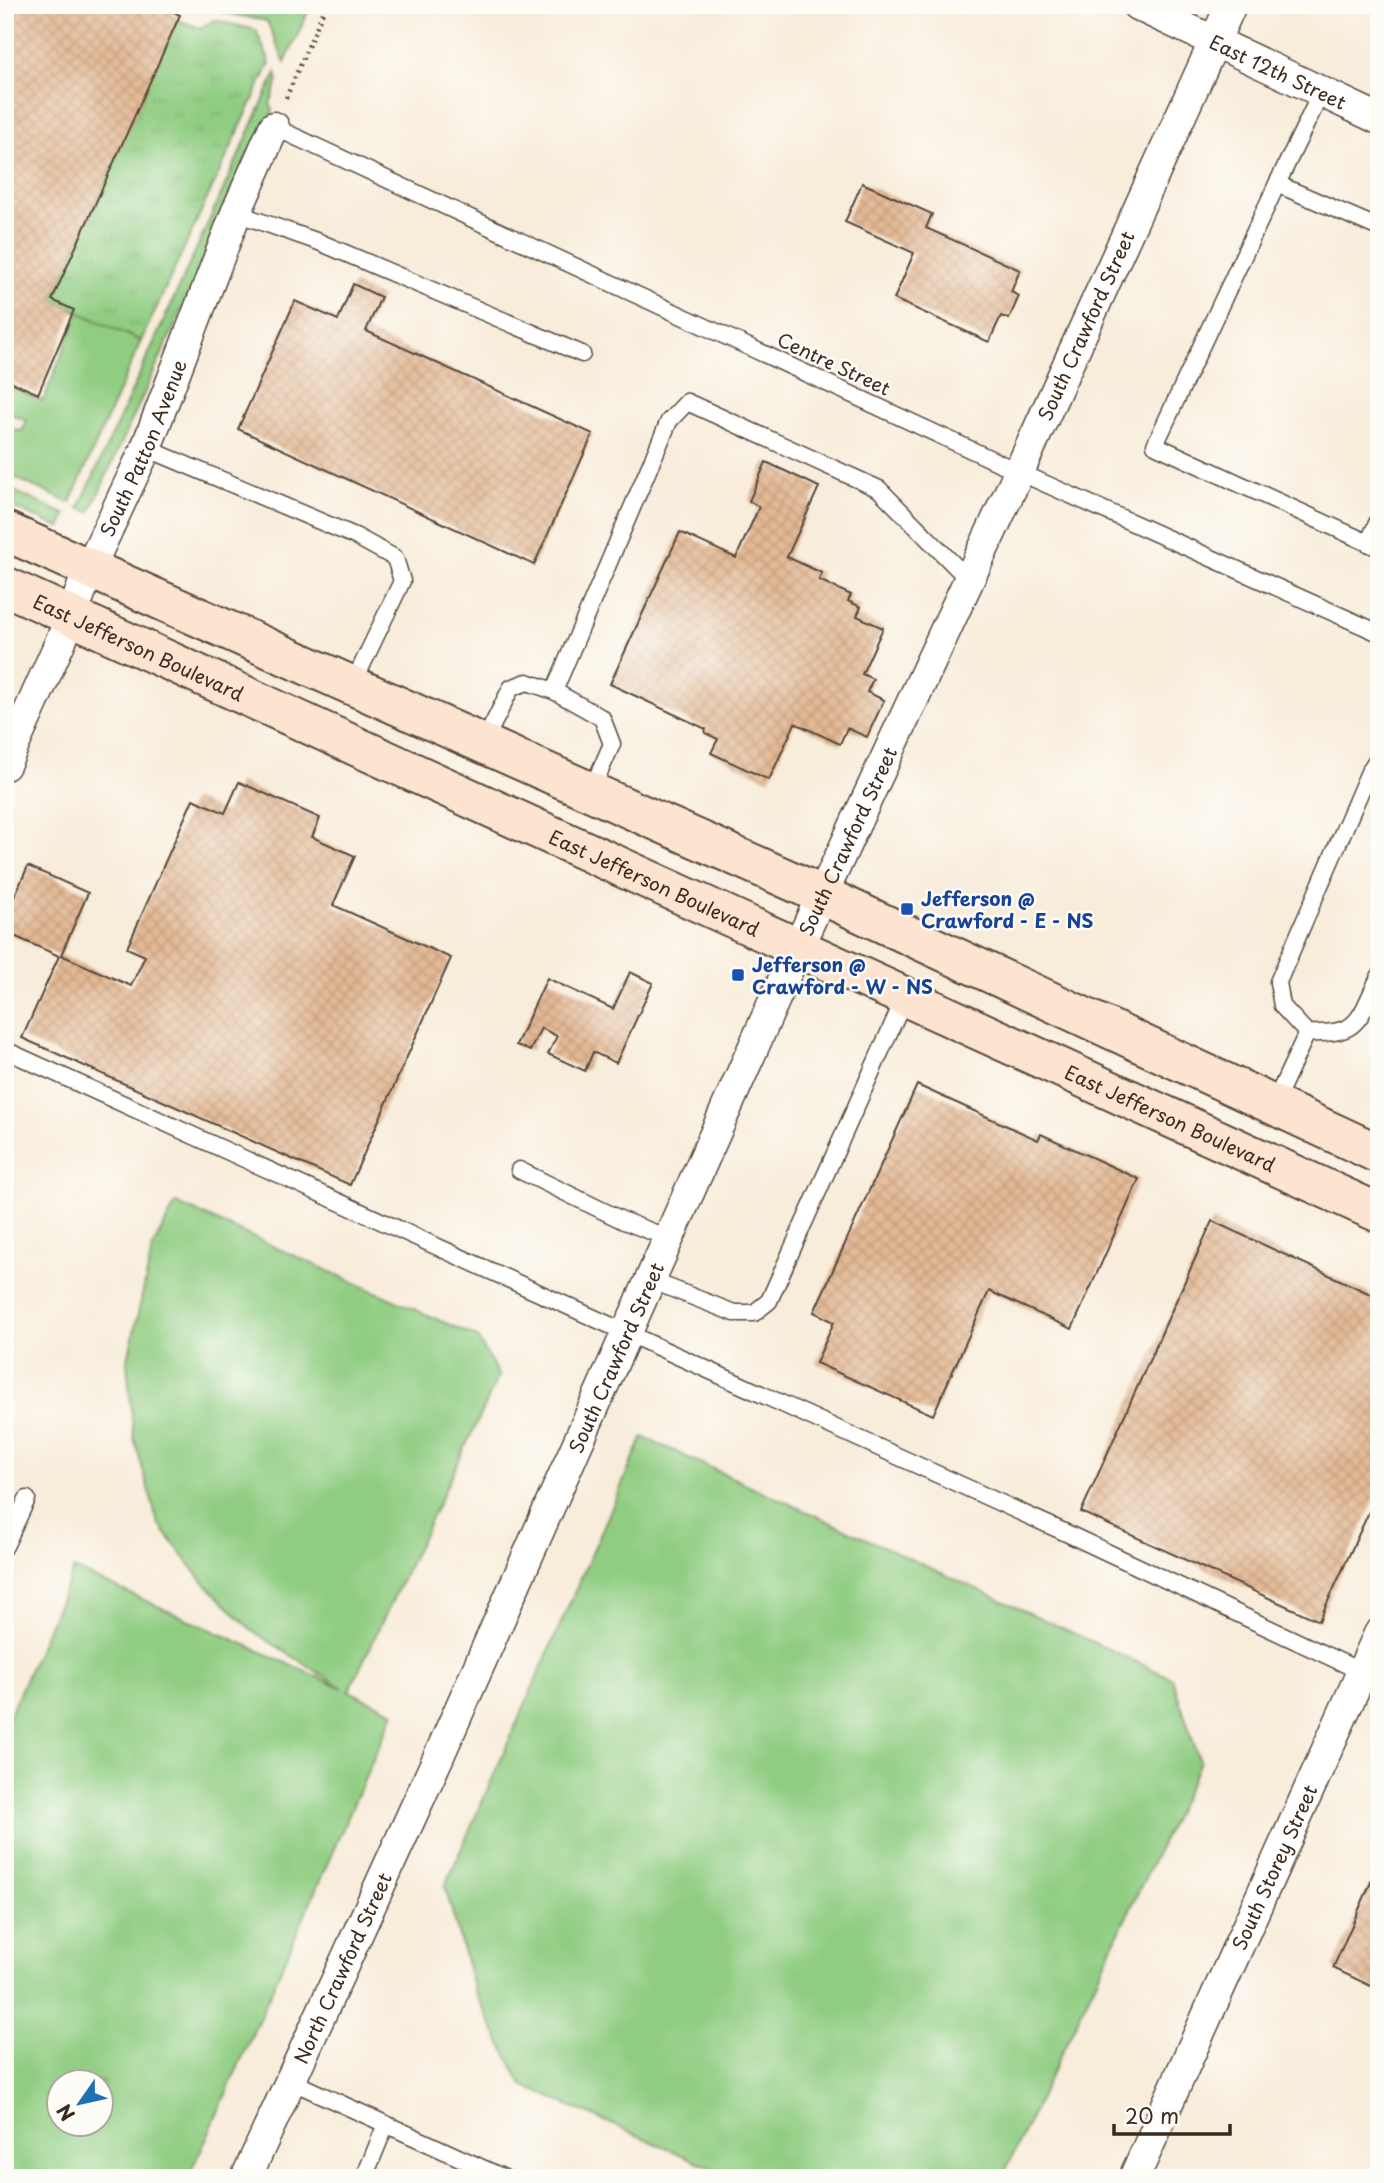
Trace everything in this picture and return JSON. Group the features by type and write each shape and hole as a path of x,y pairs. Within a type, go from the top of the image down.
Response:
{"main road":[{"path":"5,531 823,895 1379,1154"},
{"name":"East Jefferson Boulevard","path":"5,586 1379,1213"}],"street":[{"name":"East 12th Street","path":"1137,5 1379,119"},
{"name":"South Crawford Street","path":"438,1758 797,949 1019,472 1231,5"},
{"name":"South Patton Avenue","path":"5,765 71,618 89,569 146,448 236,213 274,127"},
{"name":"South Storey Street","path":"1134,2178 1370,1676 1379,1634"},
{"name":"North Crawford Street","path":"246,2178 438,1758"}],"lane":[{"path":"1321,93 1155,445 1373,545 1379,519"},
{"name":"Centre Street","path":"274,127 1019,472 1379,633"},
{"path":"1277,184 1379,228"},
{"path":"236,213 319,242 582,354"},
{"path":"554,691 670,421 687,402 879,489 969,580"},
{"path":"146,448 355,536 395,558 402,581 353,684"},
{"path":"484,742 512,688 527,682 554,691 603,718 612,744 591,791"},
{"path":"1379,756 1369,772 1278,982 1282,1006 1307,1033 1338,1034 1359,1020 1379,976"},
{"path":"649,1280 734,1313 754,1313 769,1301 905,997"},
{"path":"1274,1104 1307,1033"},
{"path":"5,1050 1062,1531 1370,1676"},
{"path":"519,1170 624,1221 668,1238"},
{"path":"5,1546 27,1499"},
{"path":"291,2081 504,2178"},
{"path":"364,2178 386,2124"}],"path":[{"path":"274,127 326,5"}],"green space":[{"path":"230,5 311,5 285,63 267,21 220,12"},
{"path":"177,20 200,28 215,20 256,30 270,63 141,341 52,300"},
{"path":"276,73 278,81 270,104 273,110 90,512 79,508"},
{"path":"79,312 141,341 70,503 5,473 5,425 21,432 27,421 5,411 5,384 43,401"},
{"path":"5,487 66,515 60,528 5,504"},
{"path":"176,1203 477,1337 499,1376 349,1691 394,1712 189,2178 5,2178 5,1725 74,1569 343,1688 251,1630 201,1579 158,1523 134,1438 127,1364 153,1246"},
{"path":"643,1437 1172,1678 1200,1762 1002,2178 735,2178 522,2085 474,1990 445,1886"}],"building":[{"path":"5,5 160,5 180,15 52,300 74,310 38,394 5,379"},
{"path":"862,183 932,214 926,228 1020,270 1011,292 1019,296 1009,319 1001,316 989,342 894,299 914,253 845,222"},
{"path":"353,284 381,297 366,331 593,434 534,565 238,429 295,301 338,320"},
{"path":"766,462 819,487 787,557 822,573 819,580 851,595 848,601 861,607 857,616 883,628 862,674 873,679 867,692 884,700 867,737 847,728 840,744 795,723 769,780 711,753 718,739 705,733 706,729 610,684 680,532 736,558 759,507 749,501"},
{"path":"239,782 320,818 312,837 355,856 333,905 451,958 350,1185 22,1038 59,956 5,932 5,917 28,866 88,893 61,955 131,986 145,956 127,948 193,799 225,813"},
{"path":"630,972 653,983 616,1063 593,1052 585,1071 548,1054 557,1036 541,1028 530,1051 516,1045 547,978 613,1009"},
{"path":"917,1085 1038,1140 1041,1134 1139,1179 1072,1329 989,1291 933,1415 816,1363 834,1322 814,1312"},
{"path":"1212,1221 1379,1298 1379,1490 1319,1621 1081,1512"},
{"path":"1379,1864 1379,1990 1333,1968"}],"place":[{"name":"Jefferson @ Crawford - E - NS","path":"907,909"},
{"name":"Jefferson @ Crawford - W - NS","path":"738,975"}]}
